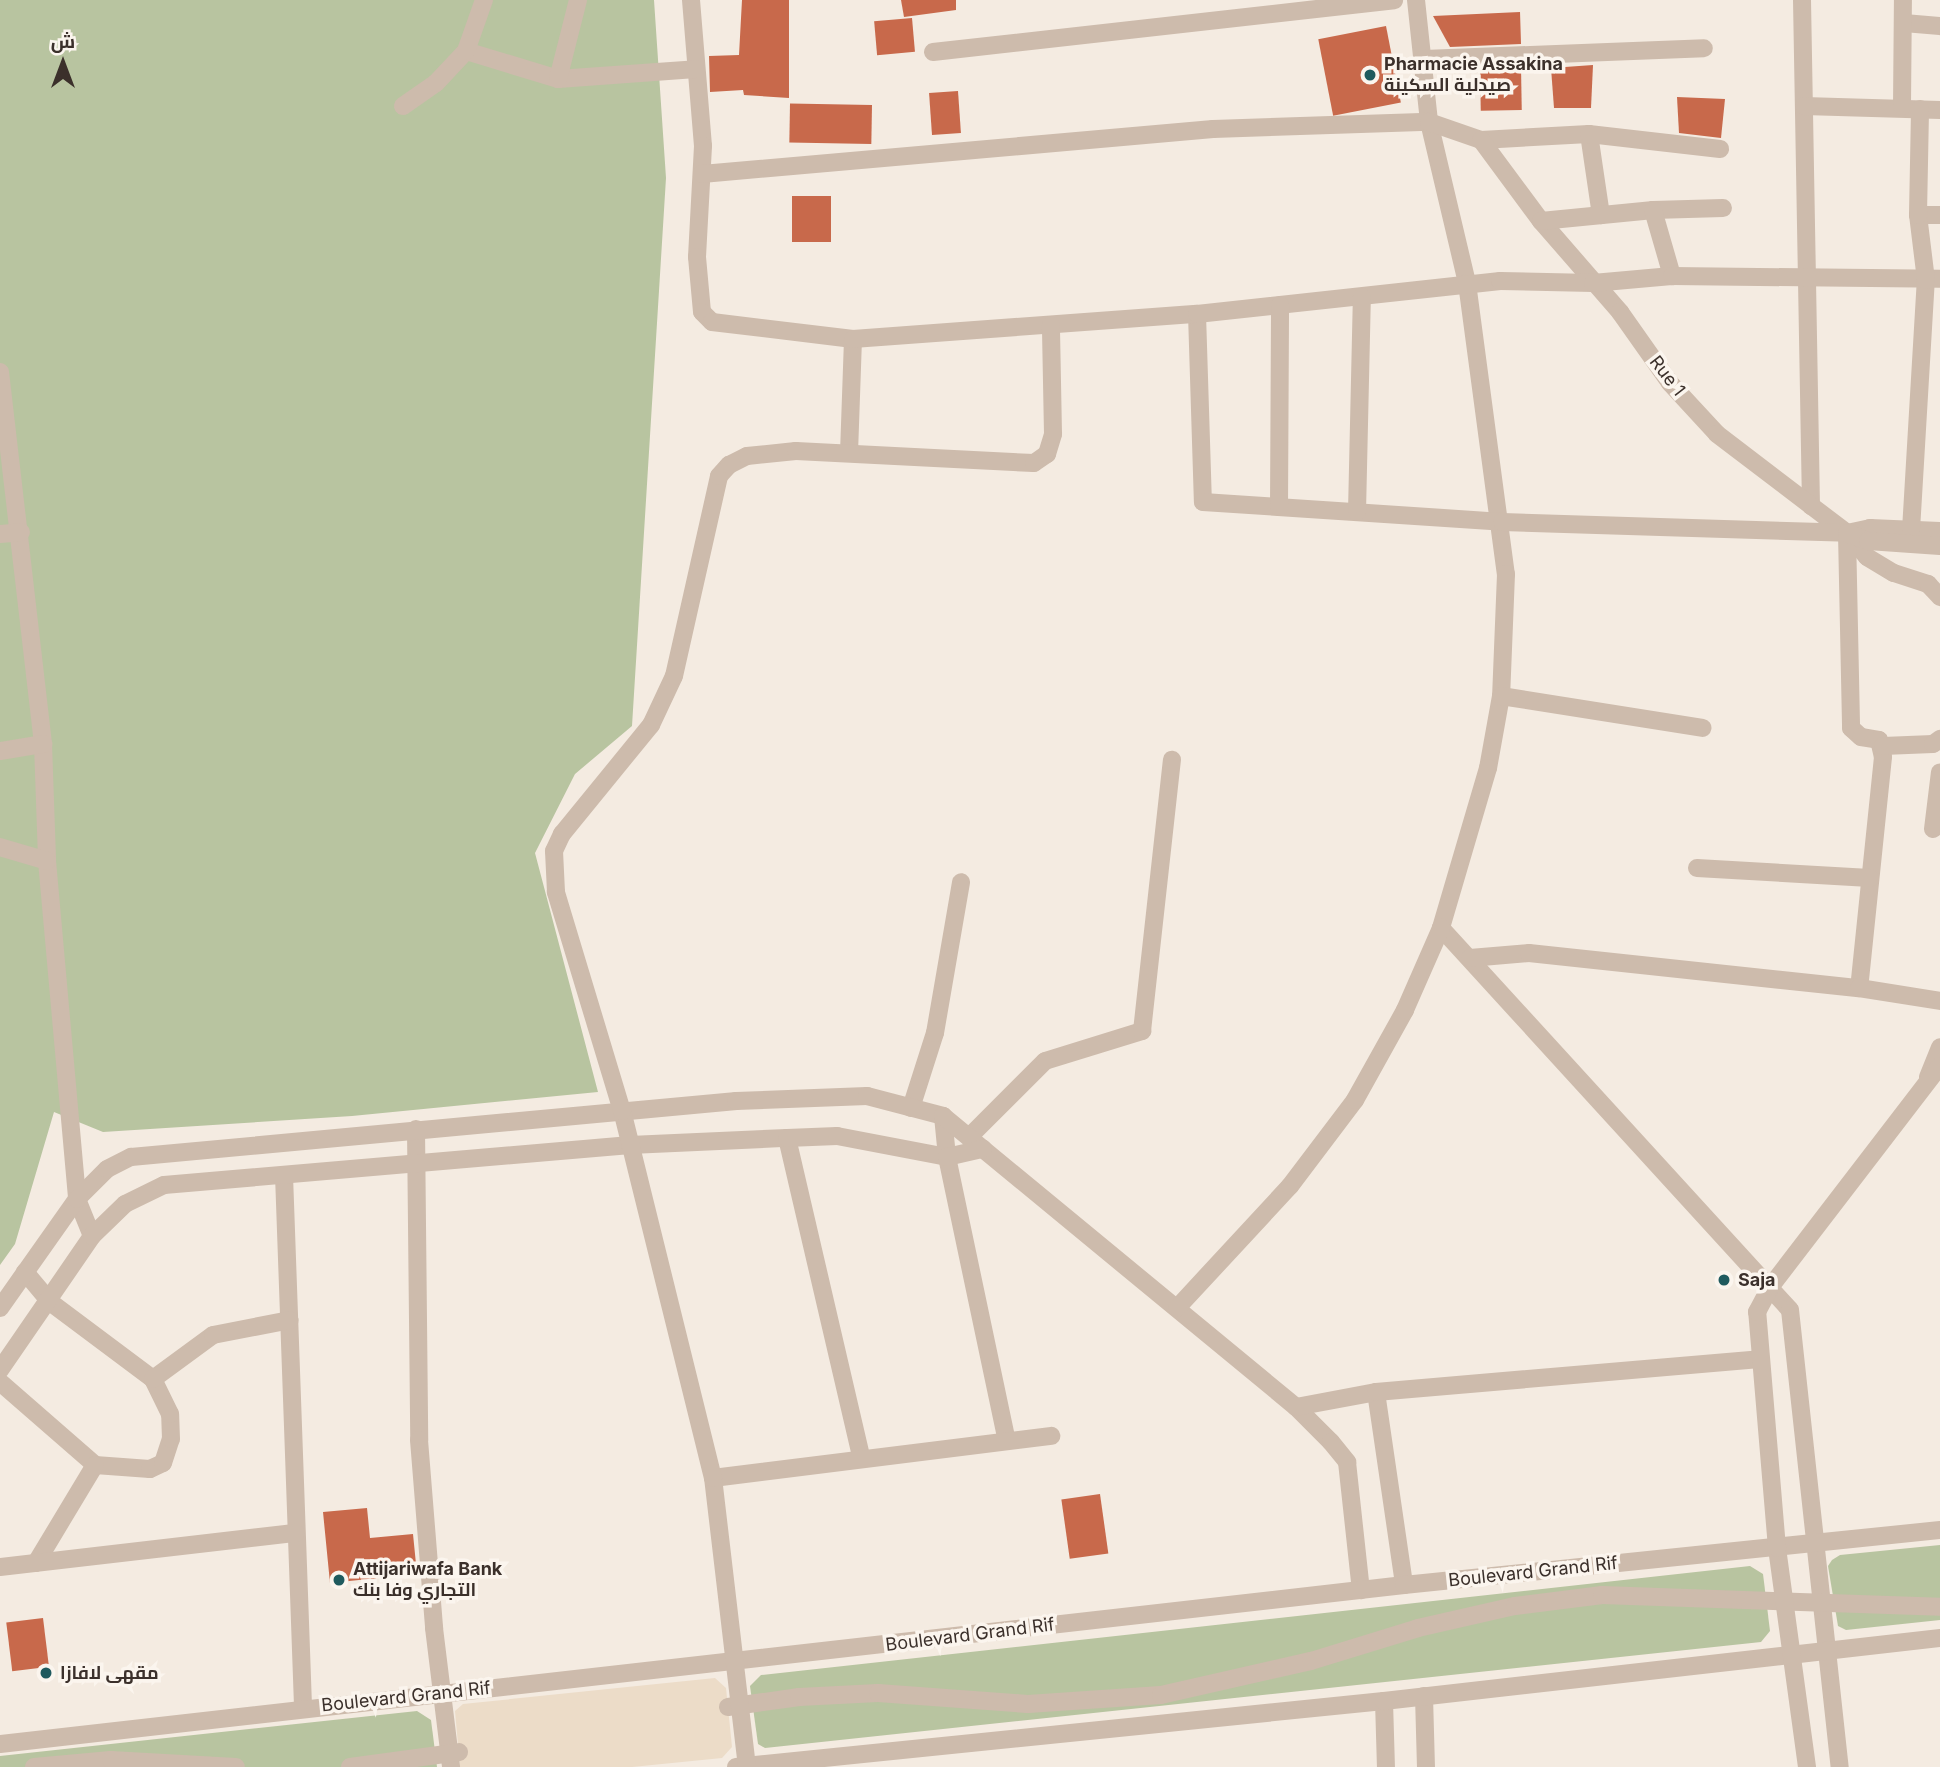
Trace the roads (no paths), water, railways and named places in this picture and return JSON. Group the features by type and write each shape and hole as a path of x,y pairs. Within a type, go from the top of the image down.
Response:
{"street":[{"path":"403,106 436,83 466,51 484,0"},
{"path":"558,79 578,0"},
{"path":"691,0 702,174 697,257 700,303 706,318 853,339 1197,314 1466,283 1593,283 1672,276 1933,279"},
{"path":"933,52 1394,0"},
{"path":"1177,1308 1290,1186 1354,1100 1405,1010 1441,928 1488,768 1501,696 1506,574 1502,522 1466,283 1429,122 1416,0"},
{"path":"1802,0 1811,506"},
{"path":"1903,0 1918,215 1933,279 1911,530"},
{"path":"1904,23 1940,26"},
{"path":"1424,59 1704,48"},
{"path":"466,51 558,79 696,69"},
{"path":"1804,106 1940,110"},
{"path":"702,174 1213,129 1429,122 1481,139 1589,134 1720,149"},
{"path":"1589,134 1601,215"},
{"name":"Rue 1","path":"1481,139 1541,221 1620,312 1670,383 1717,434 1847,533 1867,557 1894,573 1928,584 1940,597"},
{"path":"1541,221 1653,210 1723,208"},
{"path":"1653,210 1672,276"},
{"path":"1918,215 1940,215"},
{"path":"1357,512 1362,297"},
{"path":"1279,507 1280,306"},
{"path":"1197,314 1203,502 1502,522 1847,533 1868,541 1940,546"},
{"path":"1051,324 1053,434 1046,454 1034,463 849,452 747,456 719,476 674,676 651,725 562,834 554,851 556,892 622,1111 713,1478 736,1662 734,1706 743,1767 1384,1701 1940,1638"},
{"path":"849,452 853,339"},
{"path":"0,372 21,532 43,744 47,861 77,1199 92,1236"},
{"path":"1847,533 1862,528 1940,531"},
{"path":"0,534 21,532"},
{"path":"1847,533 1851,728 1854,734 1879,740 1883,747 1859,988"},
{"path":"1501,696 1702,729"},
{"path":"1883,747 1933,744 1940,739"},
{"path":"0,751 43,744"},
{"path":"969,1137 1045,1061 1142,1031 1172,760"},
{"path":"1933,830 1940,772"},
{"path":"0,847 47,861"},
{"path":"1698,867 1870,878"},
{"path":"911,1108 935,1033 961,883"},
{"path":"1441,928 1771,1286 1790,1310 1825,1650 1840,1767"},
{"path":"1470,958 1529,953 1859,988 1940,1001"},
{"path":"1807,1767 1788,1654 1757,1312 1771,1286 1936,1077 1940,1047"},
{"path":"0,1308 77,1199 107,1169 131,1157 622,1111 867,1096 943,1116 1296,1407 1347,1462 1361,1590"},
{"path":"943,1116 947,1157 1007,1441"},
{"path":"350,1767 453,1757 441,1693 419,1440 416,1129"},
{"path":"0,1370 50,1302 92,1236 125,1205 164,1185 630,1145 787,1138 836,1136 947,1157 984,1149"},
{"path":"787,1138 861,1457"},
{"path":"285,1175 303,1707"},
{"path":"0,1382 95,1465 135,1470 163,1463 170,1451 170,1414 153,1379 50,1302 25,1272"},
{"path":"153,1379 213,1335 290,1320"},
{"path":"1296,1407 1376,1391 1760,1359"},
{"path":"1376,1391 1404,1585"},
{"path":"713,1478 861,1457 1051,1436"},
{"path":"36,1563 95,1465"},
{"name":"Boulevard Grand Rif","path":"0,1744 303,1707 736,1662 1404,1585 1815,1545 1940,1530"},
{"path":"0,1567 296,1533"},
{"path":"734,1706 878,1693 1028,1704 1161,1695 1224,1684 1418,1628 1515,1606 1602,1595 1782,1599 1940,1607"},
{"path":"1424,1696 1426,1767"},
{"path":"1384,1701 1386,1767"},
{"path":"34,1767 111,1760 236,1767"}],"place":[{"name":"Pharmacie Assakina صيدلية السكينة","path":"1370,75"},
{"name":"Saja","path":"1724,1280"},
{"name":"Attijariwafa Bank التجاري وفا بنك","path":"339,1580"},
{"name":"مقهى لافازا","path":"46,1673"}]}
